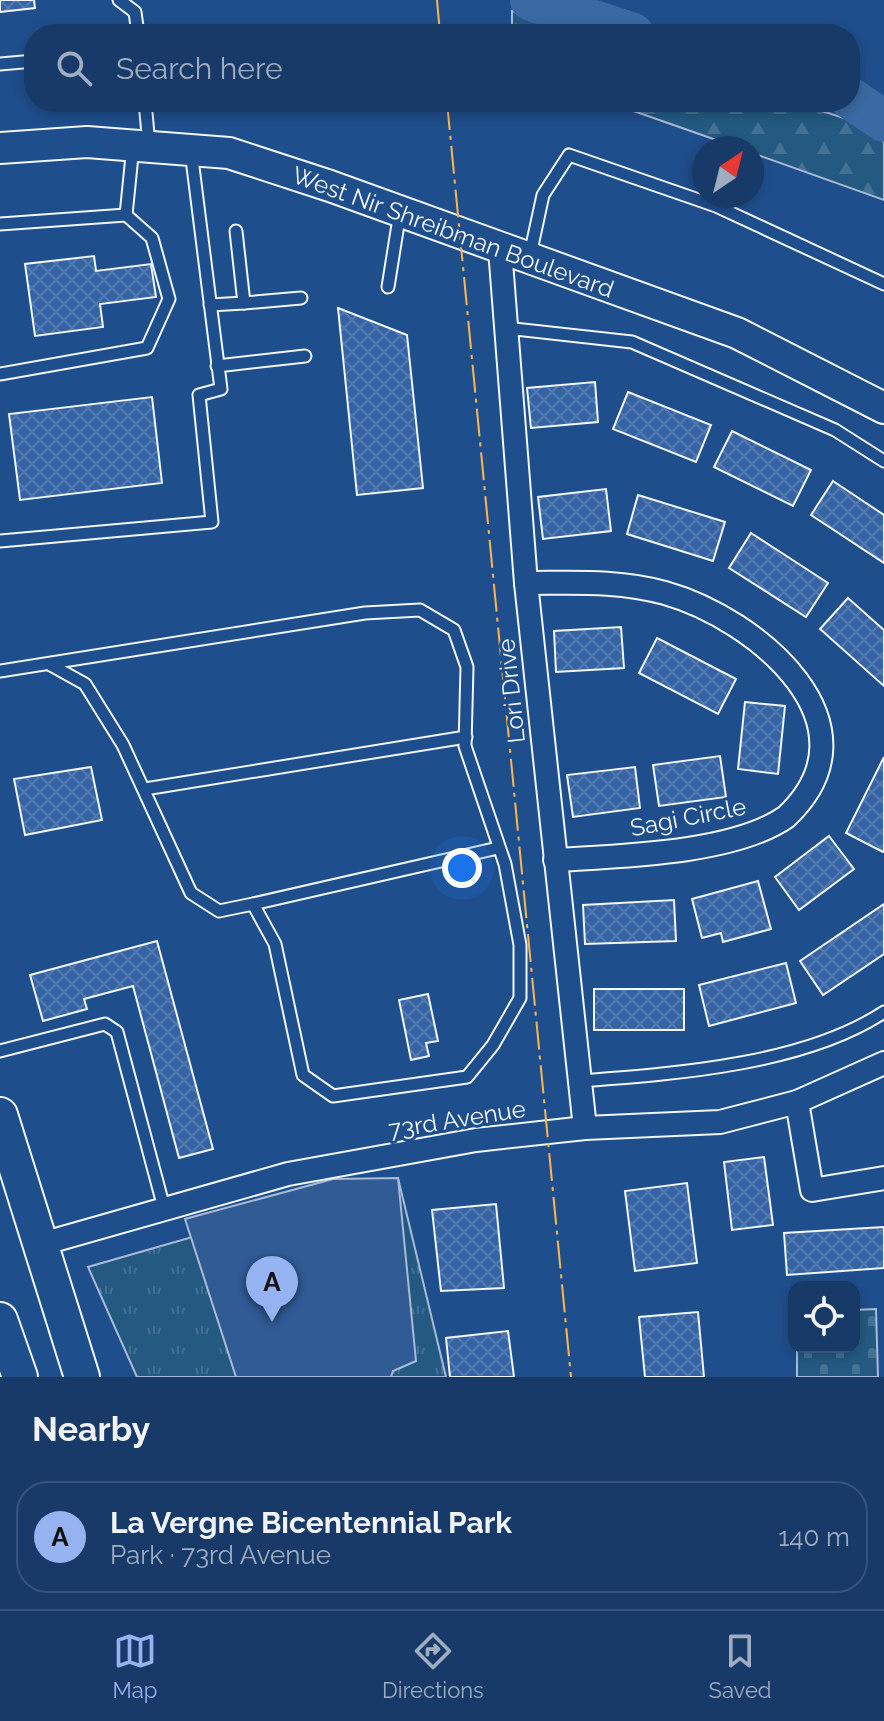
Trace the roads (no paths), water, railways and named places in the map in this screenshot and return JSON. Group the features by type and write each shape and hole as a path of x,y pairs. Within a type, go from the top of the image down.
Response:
{"main road":[{"name":"West Nir Shreibman Boulevard","path":"0,148 87,142 229,153 737,333 884,408"},
{"path":"0,1115 38,1245 82,1377"},
{"path":"0,1320 20,1377"}],"street":[{"name":"Lori Drive","path":"500,249 526,583 585,1128"},
{"name":"Sagi Circle","path":"526,583 618,583 666,593 740,624 810,676 824,697 835,739 823,779 809,798 784,819 761,830 668,851 555,860"},
{"name":"73rd Avenue","path":"38,1245 288,1174 476,1140 585,1128 720,1122 797,1102 884,1063"},
{"path":"797,1102 812,1190 884,1178"}],"lane":[{"path":"119,0 135,12 137,24"},
{"path":"0,64 24,62"},
{"path":"126,215 141,146 144,112"},
{"path":"0,541 212,522 199,395 221,389 191,150"},
{"path":"529,259 543,195 569,155 716,206 884,284"},
{"path":"388,287 400,212"},
{"path":"0,224 126,215 152,238 169,299 147,348 0,374"},
{"path":"236,231 244,303"},
{"path":"210,305 301,298"},
{"path":"506,328 632,342 835,430 884,461"},
{"path":"217,366 305,356"},
{"path":"0,671 365,613 420,610 454,630 467,667 465,746 505,864 520,945 520,998 493,1045 467,1077 333,1096 303,1075 275,944 253,904"},
{"path":"49,664 85,684 145,789 174,861 191,893 219,911 498,848"},
{"path":"145,789 466,737"},
{"path":"580,1081 669,1074 793,1051 884,1012"},
{"path":"0,1051 105,1024 117,1032 164,1208"}],"waterway":[{"path":"531,0 603,24"},
{"path":"860,105 884,121"}],"place":[{"name":"La Vergne Bicentennial Park","path":"272,1322"}]}
